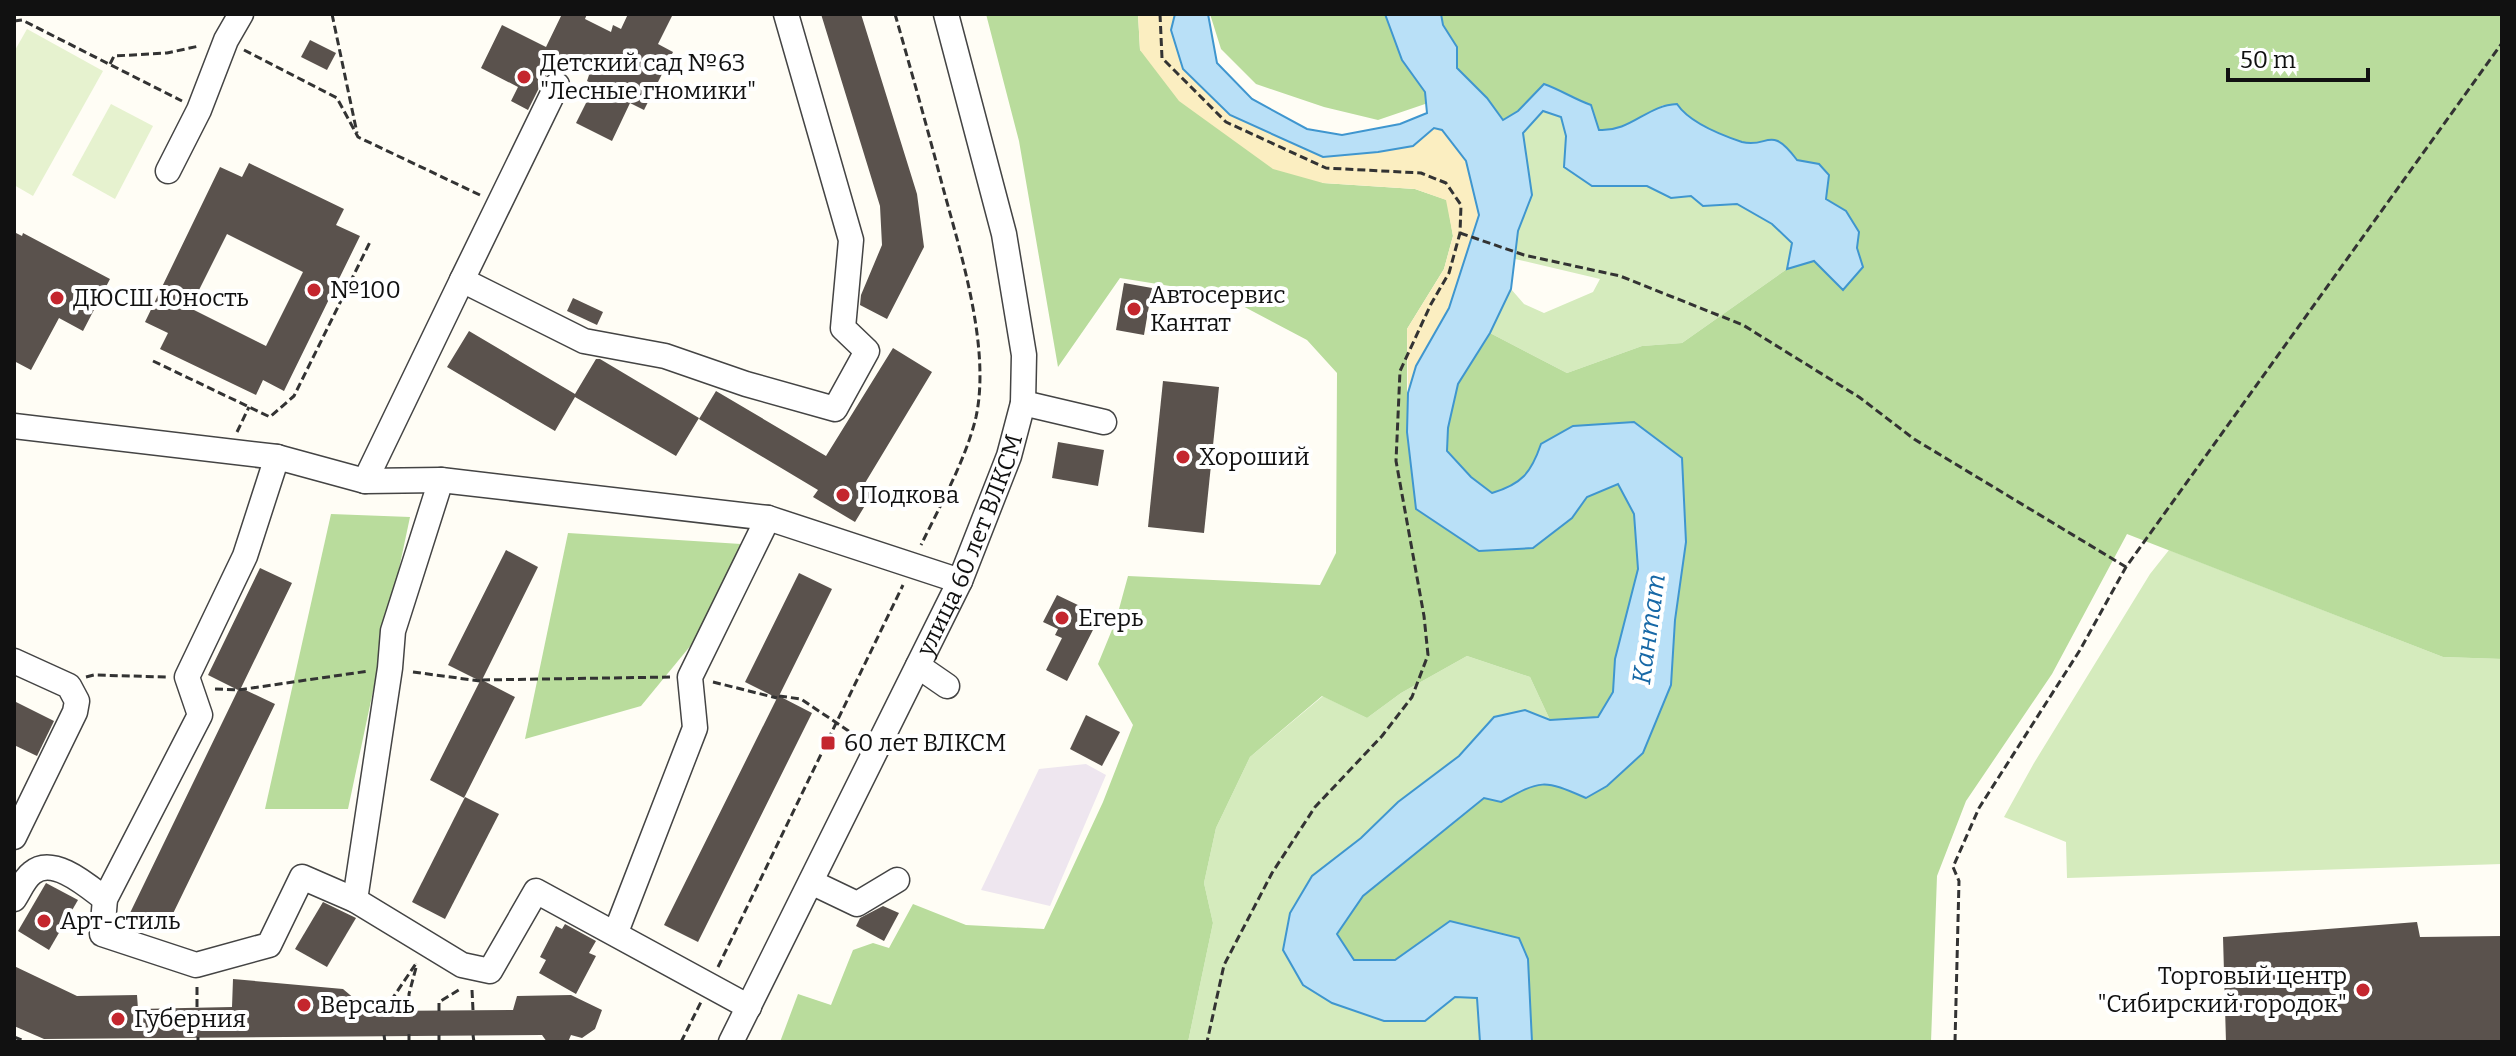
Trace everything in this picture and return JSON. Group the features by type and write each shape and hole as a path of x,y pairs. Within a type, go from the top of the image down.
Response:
{"street":[{"path":"168,171 199,110 226,40 241,14"},
{"path":"462,280 584,341 665,356 746,384 835,409 867,351 843,328 851,240 786,14"},
{"name":"улица 60 лет ВЛКСМ","path":"731,1042 960,581 1009,456 1023,403 1024,355 1004,234 946,14"},
{"path":"365,481 557,85"},
{"path":"1023,403 1104,422"},
{"path":"14,426 277,457 365,481 441,480 768,518 960,581"},
{"path":"277,457 245,556 187,677 200,715 105,899 102,934 196,965 269,945 302,877 355,900 462,965 490,971 536,891 749,1007"},
{"path":"355,900 393,631 441,480"},
{"path":"616,932 695,728 690,677 768,518"},
{"path":"14,661 69,686 77,701 75,712 14,837"},
{"path":"918,666 947,686"},
{"path":"14,899 29,875 36,870 55,868 105,899"},
{"path":"811,882 857,904 897,880"}],"path":[{"path":"14,14 199,110"},
{"path":"332,14 358,137"},
{"path":"1160,14 1162,58 1226,122 1326,168 1421,173 1446,183 1461,205 1460,233 1449,273 1400,371 1396,461 1424,616 1428,655 1412,697 1382,736 1315,807 1272,873 1224,965 1207,1042"},
{"path":"14,21 22,20"},
{"path":"110,64 114,56 167,53 226,40 337,98 358,137 498,204"},
{"path":"1955,1042 1959,881 1953,867 1979,808 2080,650 2126,567 2502,43"},
{"path":"1460,233 1524,255 1620,276 1743,325 1859,397 1914,439 2126,567"},
{"path":"153,361 270,417 294,396 370,242"},
{"path":"237,431 249,407"},
{"path":"69,686 94,675 187,677 210,689 238,690 390,668 481,681 690,677 777,698"},
{"path":"403,930 418,961 409,994 409,1011"},
{"path":"384,1011 418,961"},
{"path":"439,1011 439,1002 472,982 473,1010"},
{"path":"409,1034 409,1042"},
{"path":"384,1035 385,1042"},
{"path":"439,1035 439,1042"},
{"path":"473,1035 474,1042"},
{"path":"14,1037 27,1042"}],"shaded area":[{"path":"1086,764 1106,775 1050,906 981,890 1039,769"}],"green space":[{"path":"986,14 1138,14 1140,50 1323,183 1415,189 1447,200 1453,236 1444,269 1407,329 1407,432 1416,508 1572,518 1587,497 1618,484 1634,514 1638,569 1615,659 1613,692 1598,718 1550,720 1530,677 1467,656 1401,693 1367,718 1322,696 1250,757 1216,828 1204,883 1213,923 1188,1042 780,1042 798,994 831,1005 853,950 873,943 889,948 913,904 966,925 1044,929 1103,802 1133,725 1098,664 1116,620 1128,576 1320,585 1336,553 1337,373 1307,340 1220,294 1120,278 1058,367 1019,141"},
{"path":"1210,14 1385,14 1402,60 1425,92 1428,103 1378,120 1324,107 1256,84 1221,49"},
{"path":"1441,14 2502,14 2502,659 2443,657 2127,534 2052,674 1966,801 1937,876 1931,1042 1532,1042 1528,959 1450,921 1395,960 1354,960 1337,934 1363,896 1484,798 1501,802 1542,784 1586,797 1671,685 1682,458 1541,444 1524,476 1511,486 1492,493 1471,477 1447,451 1448,428 1458,384 1490,333 1567,373 1642,346 1682,343 1787,269 1814,261 1863,267 1857,248 1859,232 1846,211 1826,199 1829,175 1819,164 1797,160 1775,140 1743,142 1663,105 1616,131 1599,130 1591,105 1545,85 1518,111 1503,120 1487,98 1457,68 1457,47 1443,25"},
{"path":"27,29 103,71 33,196 14,185 14,52"},
{"path":"111,104 153,126 115,199 72,175"},
{"path":"1543,111 1561,117 1566,136 1564,167 1630,185 1648,186 1671,198 1691,196 1703,206 1737,204 1772,224 1792,243 1787,269 1682,343 1642,346 1567,373 1490,333 1511,289 1524,304 1544,313 1593,292 1600,279 1515,259 1518,231 1532,195 1523,133"},
{"path":"331,514 410,517 348,809 265,809"},
{"path":"568,533 741,544 696,639 641,706 525,739"},
{"path":"2169,550 2443,657 2502,659 2502,864 2067,878 2066,842 2004,817 2150,574"},
{"path":"1467,656 1530,677 1550,720 1525,710 1493,717 1459,756 1398,802 1361,838 1425,1021 1455,996 1477,998 1480,1042 1188,1042 1213,923 1204,883 1216,828 1250,757 1323,696 1367,718 1401,693"}],"sand":[{"path":"1138,14 1175,14 1172,31 1230,115 1323,157 1413,146 1433,128 1442,130 1466,161 1479,215 1449,308 1416,366 1408,393 1407,329 1444,269 1453,236 1446,200 1415,189 1323,183 1273,169 1179,101 1140,50"}],"water":[{"name":"Кантат","path":"1175,14 1208,14 1217,63 1252,99 1307,129 1342,135 1400,124 1427,113 1425,92 1402,60 1385,14 1441,14 1443,25 1457,47 1457,68 1487,98 1503,120 1518,111 1544,84 1591,105 1599,130 1620,127 1666,105 1677,104 1697,122 1725,136 1751,143 1774,140 1797,160 1819,164 1829,175 1826,199 1846,211 1859,232 1857,248 1863,267 1843,290 1814,261 1787,269 1792,243 1772,224 1737,204 1703,206 1691,196 1671,198 1647,186 1592,186 1564,167 1566,136 1561,117 1543,111 1523,133 1532,195 1518,231 1511,289 1490,333 1458,384 1448,428 1447,451 1471,477 1492,493 1518,481 1529,470 1541,444 1573,426 1634,422 1682,458 1686,542 1675,620 1671,685 1643,753 1607,786 1586,798 1551,785 1542,785 1525,789 1501,802 1484,798 1363,896 1337,934 1354,960 1395,960 1450,921 1519,938 1528,959 1532,1042 1480,1042 1477,998 1455,997 1425,1021 1384,1021 1332,1003 1303,985 1283,950 1290,913 1312,876 1361,838 1398,802 1459,756 1494,717 1525,710 1550,720 1598,717 1613,692 1615,659 1638,569 1634,514 1618,484 1587,497 1572,518 1533,548 1479,551 1416,509 1407,432 1408,393 1416,366 1449,308 1479,215 1466,161 1442,130 1434,128 1413,146 1323,157 1230,115 1183,69 1171,30"}],"building":[{"name":"Детский сад №63 \"Лесные гномики\"","path":"562,14 587,14 585,19 611,32 613,25 621,29 628,14 673,14 658,44 673,52 644,110 630,103 612,141 576,123 595,85 587,81 589,75 564,63 561,71 554,67 544,78 528,110 511,101 518,87 481,68 502,25 546,47"},
{"path":"821,14 861,14 917,194 924,247 887,319 860,305 861,295 882,245 880,206"},
{"path":"310,40 336,53 327,70 301,57"},
{"name":"№100","path":"249,163 344,209 336,225 360,236 284,391 263,380 256,395 160,349 168,333 145,322 220,167 242,177","holes":["227,234 303,272 266,346 190,308"]},
{"name":"ДЮСШ Юность","path":"14,232 22,236 23,233 110,279 83,331 59,318 31,370 14,361"},
{"name":"Автосервис Кантат","path":"1124,283 1152,288 1144,335 1116,330"},
{"path":"573,298 603,312 597,325 567,311"},
{"path":"469,331 575,394 596,359 600,359 699,418 676,456 575,397 555,431 447,367"},
{"path":"893,348 932,372 862,488 872,494 855,522 813,497 818,490 699,419 716,391 826,456"},
{"name":"Хороший","path":"1163,381 1219,387 1204,533 1148,527"},
{"path":"1058,442 1104,450 1098,486 1052,478"},
{"path":"506,550 538,567 482,680 515,697 464,798 430,780 480,681 448,665"},
{"path":"260,568 292,583 241,688 275,704 165,930 130,913 238,690 208,675"},
{"path":"799,573 832,589 779,696 812,713 698,942 664,925 777,698 745,682"},
{"path":"1057,595 1080,606 1077,612 1097,622 1067,681 1046,670 1062,638 1055,635 1058,629 1043,622"},
{"path":"14,701 54,721 37,756 14,745"},
{"path":"1086,715 1120,732 1102,766 1070,749"},
{"path":"465,797 499,814 445,919 412,902"},
{"path":"46,883 78,900 49,950 18,931"},
{"path":"323,902 356,918 327,967 295,949"},
{"path":"883,906 899,913 884,941 856,926 860,918"},
{"name":"Торговый центр \"Сибирский городок\"","path":"2417,922 2420,937 2502,936 2502,1042 2226,1042 2223,937"},
{"path":"565,924 596,941 589,953 596,956 576,994 539,973 546,960 540,957 556,926 562,929"},
{"name":"Версаль","path":"14,966 77,996 137,995 138,1009 232,1007 233,979 343,989 356,1000 375,1003 378,1011 513,1010 517,996 571,995 602,1010 595,1029 582,1038 571,1035 568,1042 547,1042 542,1035 44,1039 14,1026"}],"place":[{"name":"Детский сад №63 \"Лесные гномики\"","path":"524,77"},
{"name":"№100","path":"314,290"},
{"name":"ДЮСШ Юность","path":"57,298"},
{"name":"Автосервис Кантат","path":"1134,309"},
{"name":"Хороший","path":"1183,457"},
{"name":"Подкова","path":"843,495"},
{"name":"Егерь","path":"1062,618"},
{"name":"60 лет ВЛКСМ","path":"828,743"},
{"name":"Арт-стиль","path":"44,921"},
{"name":"Торговый центр \"Сибирский городок\"","path":"2363,990"},
{"name":"Версаль","path":"304,1005"},
{"name":"Губерния","path":"118,1019"}]}
